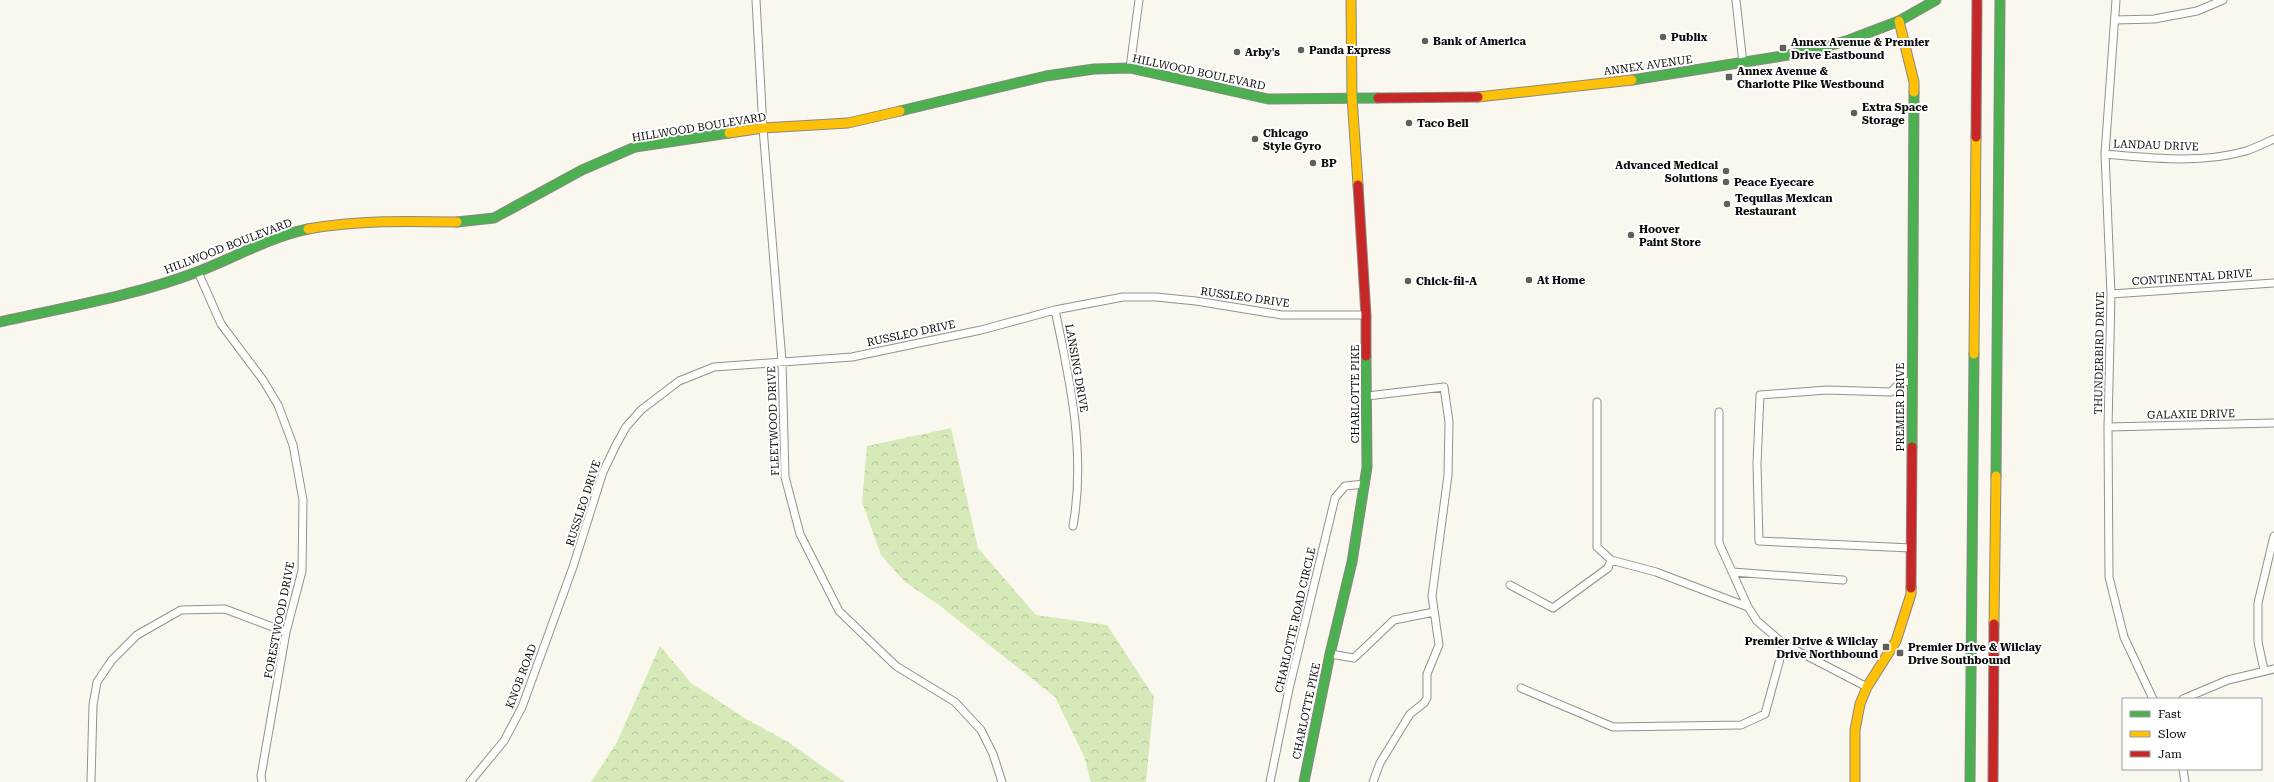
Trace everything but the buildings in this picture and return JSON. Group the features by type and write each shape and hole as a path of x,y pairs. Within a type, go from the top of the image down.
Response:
{"main road":[{"name":"CHARLOTTE PIKE","path":"1304,782 1330,654 1352,562 1367,467 1366,315 1352,97 1351,0"},
{"name":"ANNEX AVENUE","path":"1352,97 1490,97 1656,77 1743,64 1807,52 1849,40 1899,20 1936,0"},
{"path":"1970,782 1977,0"},
{"path":"1993,782 2000,2"},
{"name":"PREMIER DRIVE","path":"1855,782 1855,730 1860,704 1867,687 1896,641 1911,594 1914,82 1899,20"},
{"name":"HILLWOOD BOULEVARD","path":"0,322 111,298 198,272 257,246 300,231 326,226 420,221 456,222 494,218 582,170 634,147 763,128 848,123 985,92 1046,76 1094,69 1130,68 1268,99 1297,100 1352,97"}],"street":[{"name":"FLEETWOOD DRIVE","path":"756,0 763,128 782,362 785,478 800,534 839,611 896,666 955,702 981,730 993,754 1002,782"},
{"path":"1130,68 1139,0"},
{"path":"1736,0 1743,64"},
{"name":"THUNDERBIRD DRIVE","path":"2116,0 2105,154 2111,294 2108,427 2109,577 2124,637 2153,698"},
{"path":"2115,20 2154,18 2197,11 2223,0"},
{"name":"LANDAU DRIVE","path":"2105,154 2160,158 2206,158 2246,151 2274,139"},
{"name":"FORESTWOOD DRIVE","path":"198,272 221,324 263,380 278,405 293,445 303,500 302,571 286,632 261,776 262,782"},
{"name":"CONTINENTAL DRIVE","path":"2111,294 2274,283"},
{"name":"RUSSLEO DRIVE","path":"573,567 603,472 626,427 641,410 679,381 714,367 852,357 981,330 1055,310 1123,297 1156,297 1196,301 1282,315 1366,315"},
{"name":"LANSING DRIVE","path":"1055,310 1072,391 1077,448 1076,510 1074,526"},
{"path":"1911,548 1759,541 1757,464 1760,395 1827,390 1890,392 1901,382 1912,381"},
{"path":"1367,396 1444,387 1449,422 1448,475 1432,596 1439,645 1426,674 1427,698 1424,703 1410,714 1380,763 1373,782"},
{"path":"1597,402 1597,547 1611,560 1656,572 1748,606"},
{"path":"1719,412 1719,543 1756,621 1784,644 1867,687"},
{"name":"GALAXIE DRIVE","path":"2108,427 2274,423"},
{"name":"CHARLOTTE ROAD CIRCLE","path":"1270,782 1289,689 1335,498 1345,486 1365,484"},
{"path":"2264,670 2258,642 2258,603 2274,536"},
{"path":"1510,585 1553,608 1608,568 1611,560"},
{"name":"KNOB ROAD","path":"470,782 504,741 522,707 573,567"},
{"path":"1732,572 1843,580"},
{"path":"91,782 93,705 97,682 112,660 137,635 181,610 225,608 286,632"},
{"path":"1330,654 1354,658 1394,620 1434,612"},
{"path":"1520,688 1613,727 1741,725 1765,714 1784,644"},
{"path":"2185,698 2228,680 2274,668"},
{"path":"2183,770 2185,782"}],"green space":[{"path":"951,428 978,548 1036,615 1107,625 1154,697 1146,782 1091,782 1084,756 1055,697 939,605 905,582 881,555 862,502 867,446"},
{"path":"660,646 691,683 746,719 788,742 845,782 591,782 616,744"}],"traffic: fast":[{"path":"1632,80 1807,52 1849,40 1899,21 1936,0"},
{"path":"1996,476 2000,0"},
{"path":"900,111 1046,76 1094,69 1130,68 1268,99 1378,98"},
{"path":"1912,447 1914,92"},
{"path":"457,222 494,218 582,170 635,147 729,133"},
{"path":"0,322 149,288 197,272 265,242 308,229"},
{"path":"1970,782 1974,354"},
{"path":"1304,782 1330,654 1352,562 1367,467 1366,356"}],"traffic: slow":[{"path":"1351,0 1352,97 1358,185"},
{"path":"1899,21 1914,82 1914,92"},
{"path":"1478,97 1632,80"},
{"path":"729,133 763,128 848,123 900,111"},
{"path":"1974,354 1976,137"},
{"path":"308,229 345,224 401,221 457,222"},
{"path":"1994,624 1996,476"},
{"path":"1855,782 1855,730 1860,704 1867,687 1896,641 1911,594 1911,588"}],"traffic: jam":[{"path":"1976,137 1977,0"},
{"path":"1378,98 1478,97"},
{"path":"1358,185 1366,315 1366,356"},
{"path":"1911,588 1912,447"},
{"path":"1993,782 1994,624"}],"place":[{"name":"Publix","path":"1663,37"},
{"name":"Bank of America","path":"1425,41"},
{"name":"Annex Avenue & Premier Drive Eastbound","path":"1783,48"},
{"name":"Panda Express","path":"1301,50"},
{"name":"Arby's","path":"1237,52"},
{"name":"Annex Avenue & Charlotte Pike Westbound","path":"1729,77"},
{"name":"Extra Space Storage","path":"1854,113"},
{"name":"Taco Bell","path":"1409,123"},
{"name":"Chicago Style Gyro","path":"1255,139"},
{"name":"BP","path":"1313,163"},
{"name":"Advanced Medical Solutions","path":"1726,171"},
{"name":"Peace Eyecare","path":"1726,182"},
{"name":"Tequilas Mexican Restaurant","path":"1727,204"},
{"name":"Hoover Paint Store","path":"1631,235"},
{"name":"At Home","path":"1529,280"},
{"name":"Chick-fil-A","path":"1408,281"},
{"name":"Premier Drive & Wilclay Drive Northbound","path":"1886,647"},
{"name":"Premier Drive & Wilclay Drive Southbound","path":"1900,653"}]}
